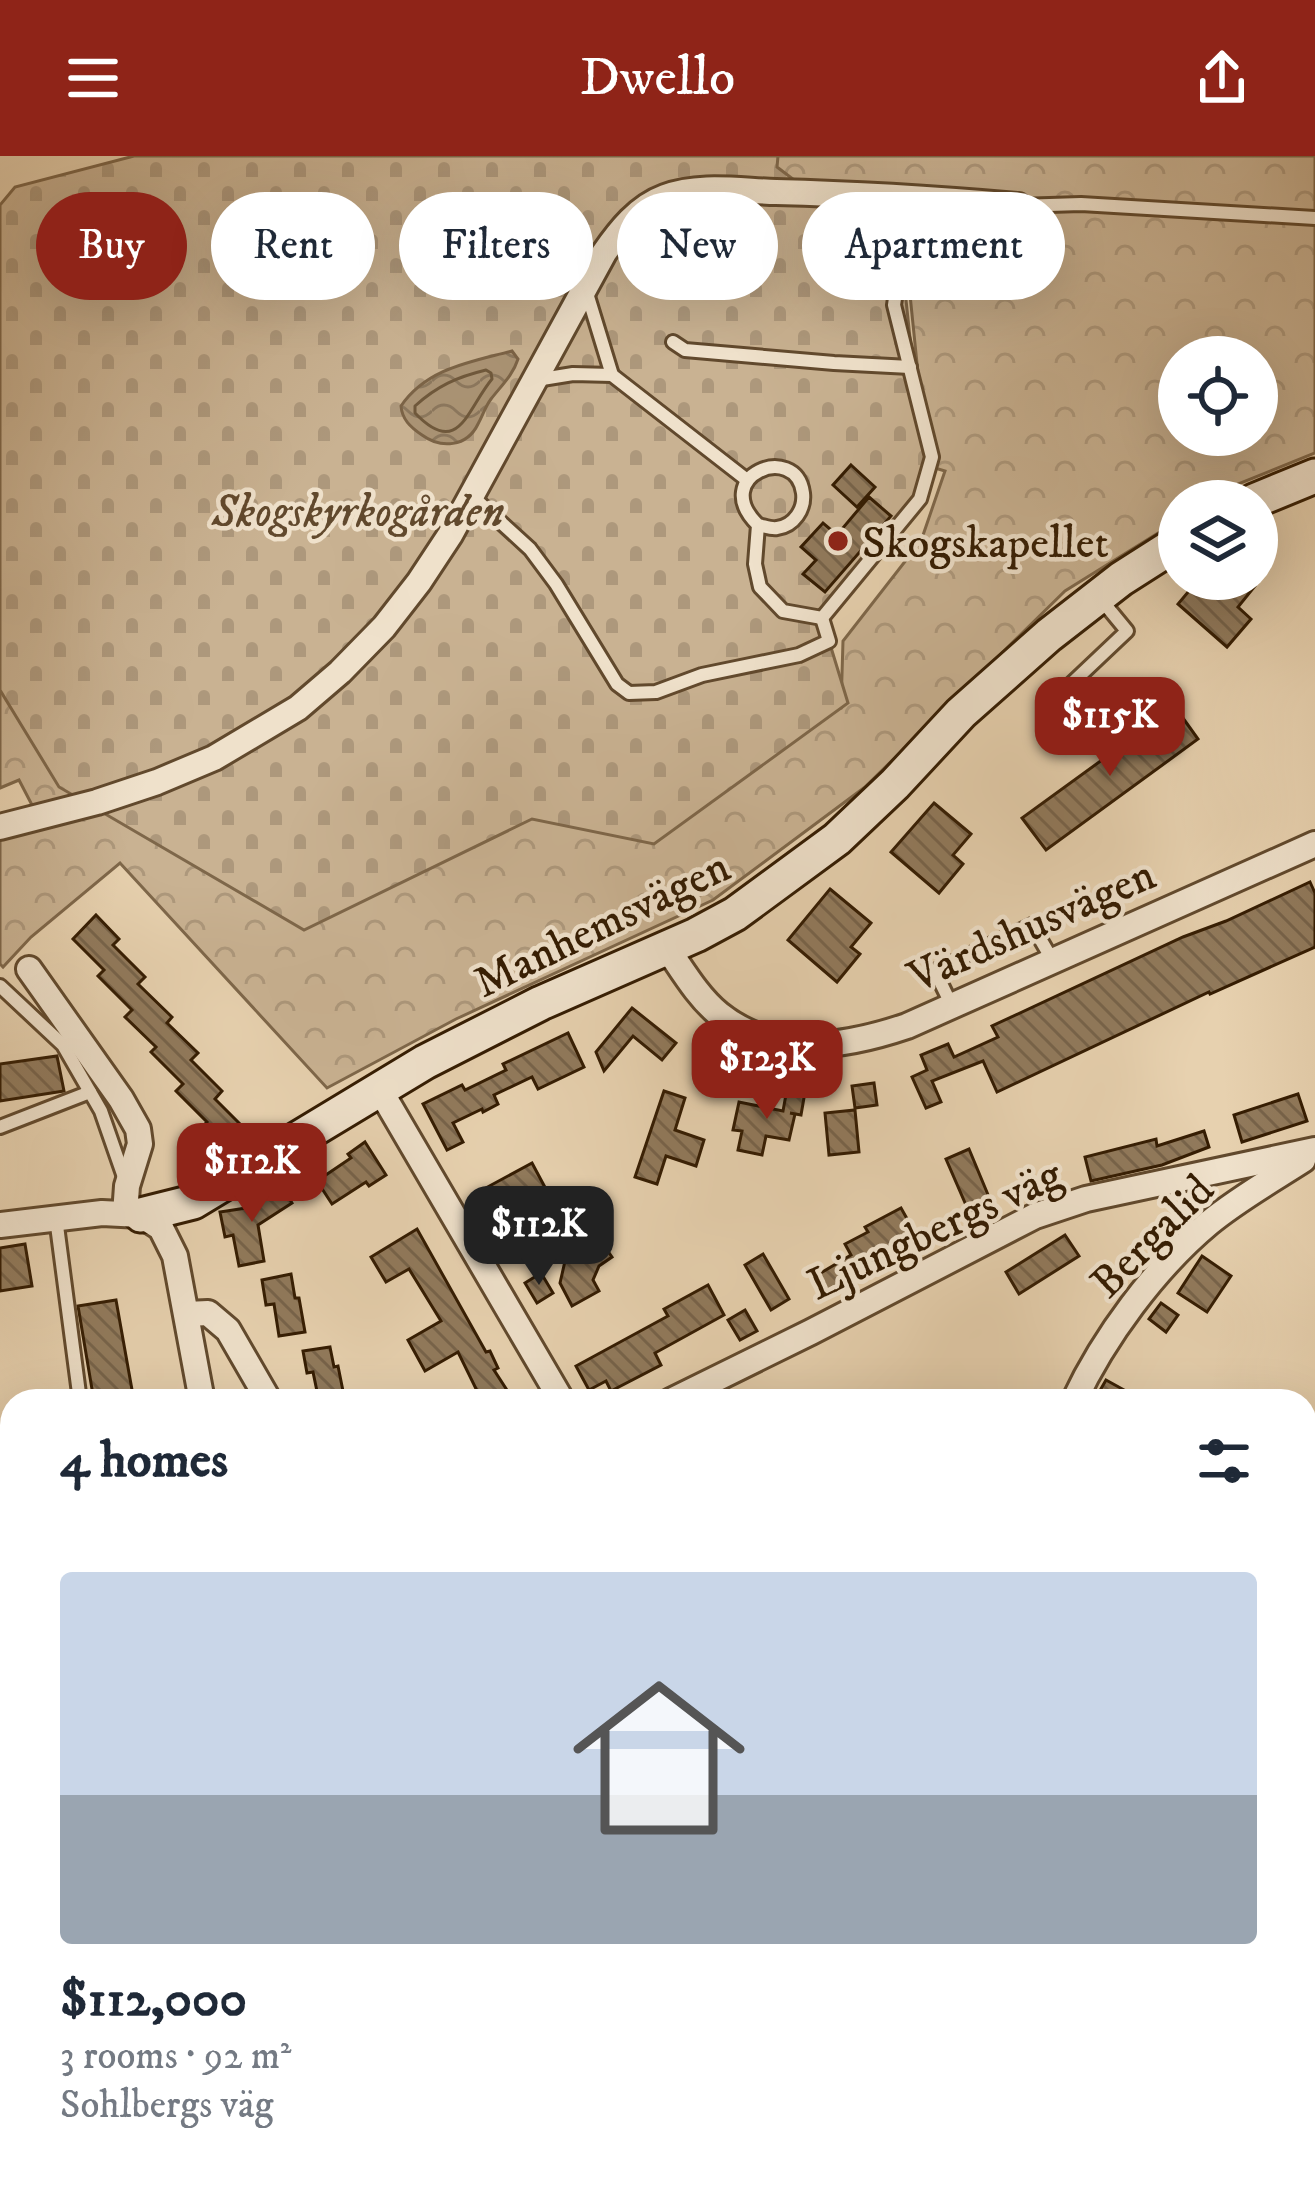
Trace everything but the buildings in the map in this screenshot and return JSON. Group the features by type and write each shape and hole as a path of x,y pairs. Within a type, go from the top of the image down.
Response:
{"street":[{"path":"593,274 618,233 640,211 664,197 698,190 802,193"},
{"path":"0,827 97,802 214,758 298,708 340,672 383,627 450,535 578,300"},
{"path":"1278,491 1315,476"},
{"name":"Manhemsvägen","path":"0,1225 131,1205 193,1202 492,1026 735,914 837,839 996,679 1158,554"},
{"name":"Värdshusvägen","path":"667,948 724,1018 768,1039 822,1046 849,1044 907,1026 1315,844"},
{"path":"29,969 138,1129 131,1205 161,1228 175,1256 200,1389"},
{"path":"380,1090 555,1389"},
{"name":"Ljungbergs väg","path":"695,1389 1035,1216 1086,1199 1315,1151"},
{"name":"Bergalid","path":"1080,1389 1137,1300 1197,1234 1315,1151"},
{"path":"187,1314 208,1313 224,1325 262,1389"}],"lane":[{"path":"1065,205 1315,218"},
{"path":"590,300 611,375"},
{"path":"822,618 920,499 927,479 932,457 895,300"},
{"path":"673,342 685,350 910,367"},
{"path":"535,380 611,375 747,480"},
{"path":"763,467 783,467 800,480 805,500 796,519 778,529 758,525 746,513 742,496 747,480 763,467"},
{"path":"472,496 530,549 617,684 629,693 656,692 702,675 799,655 829,641 822,618"},
{"path":"758,525 755,564 760,587 783,611 822,618"},
{"path":"1052,702 1127,631 1099,596"},
{"path":"952,1006 934,971 1032,925 1053,961"},
{"path":"0,986 63,1045 112,1140 131,1205"},
{"path":"0,1126 91,1092"},
{"path":"56,1218 78,1389"}],"green space":[{"name":"Skogskyrkogården","path":"134,156 778,156 777,167 810,192 802,192 802,300 906,300 927,456 920,499 822,618 848,703 654,844 532,819 304,930 59,787 0,690 0,205 15,187"},
{"path":"649,156 1315,156 1315,453 1248,480 1158,480 1158,533 1065,591 865,787 713,900 456,1019 327,1088 120,863 31,937 3,967 0,964 0,840 44,828 19,780 0,788 0,682 429,797 841,708 843,641 921,541 945,471 836,438 919,383 911,300 1065,300 1065,192 802,192 802,226 778,215 778,192 727,192"}],"water":[{"path":"512,351 518,359 513,370 467,437 453,443 437,442 405,419 401,406 424,383 451,368"}],"place":[{"name":"Skogskapellet","path":"838,541"}]}
